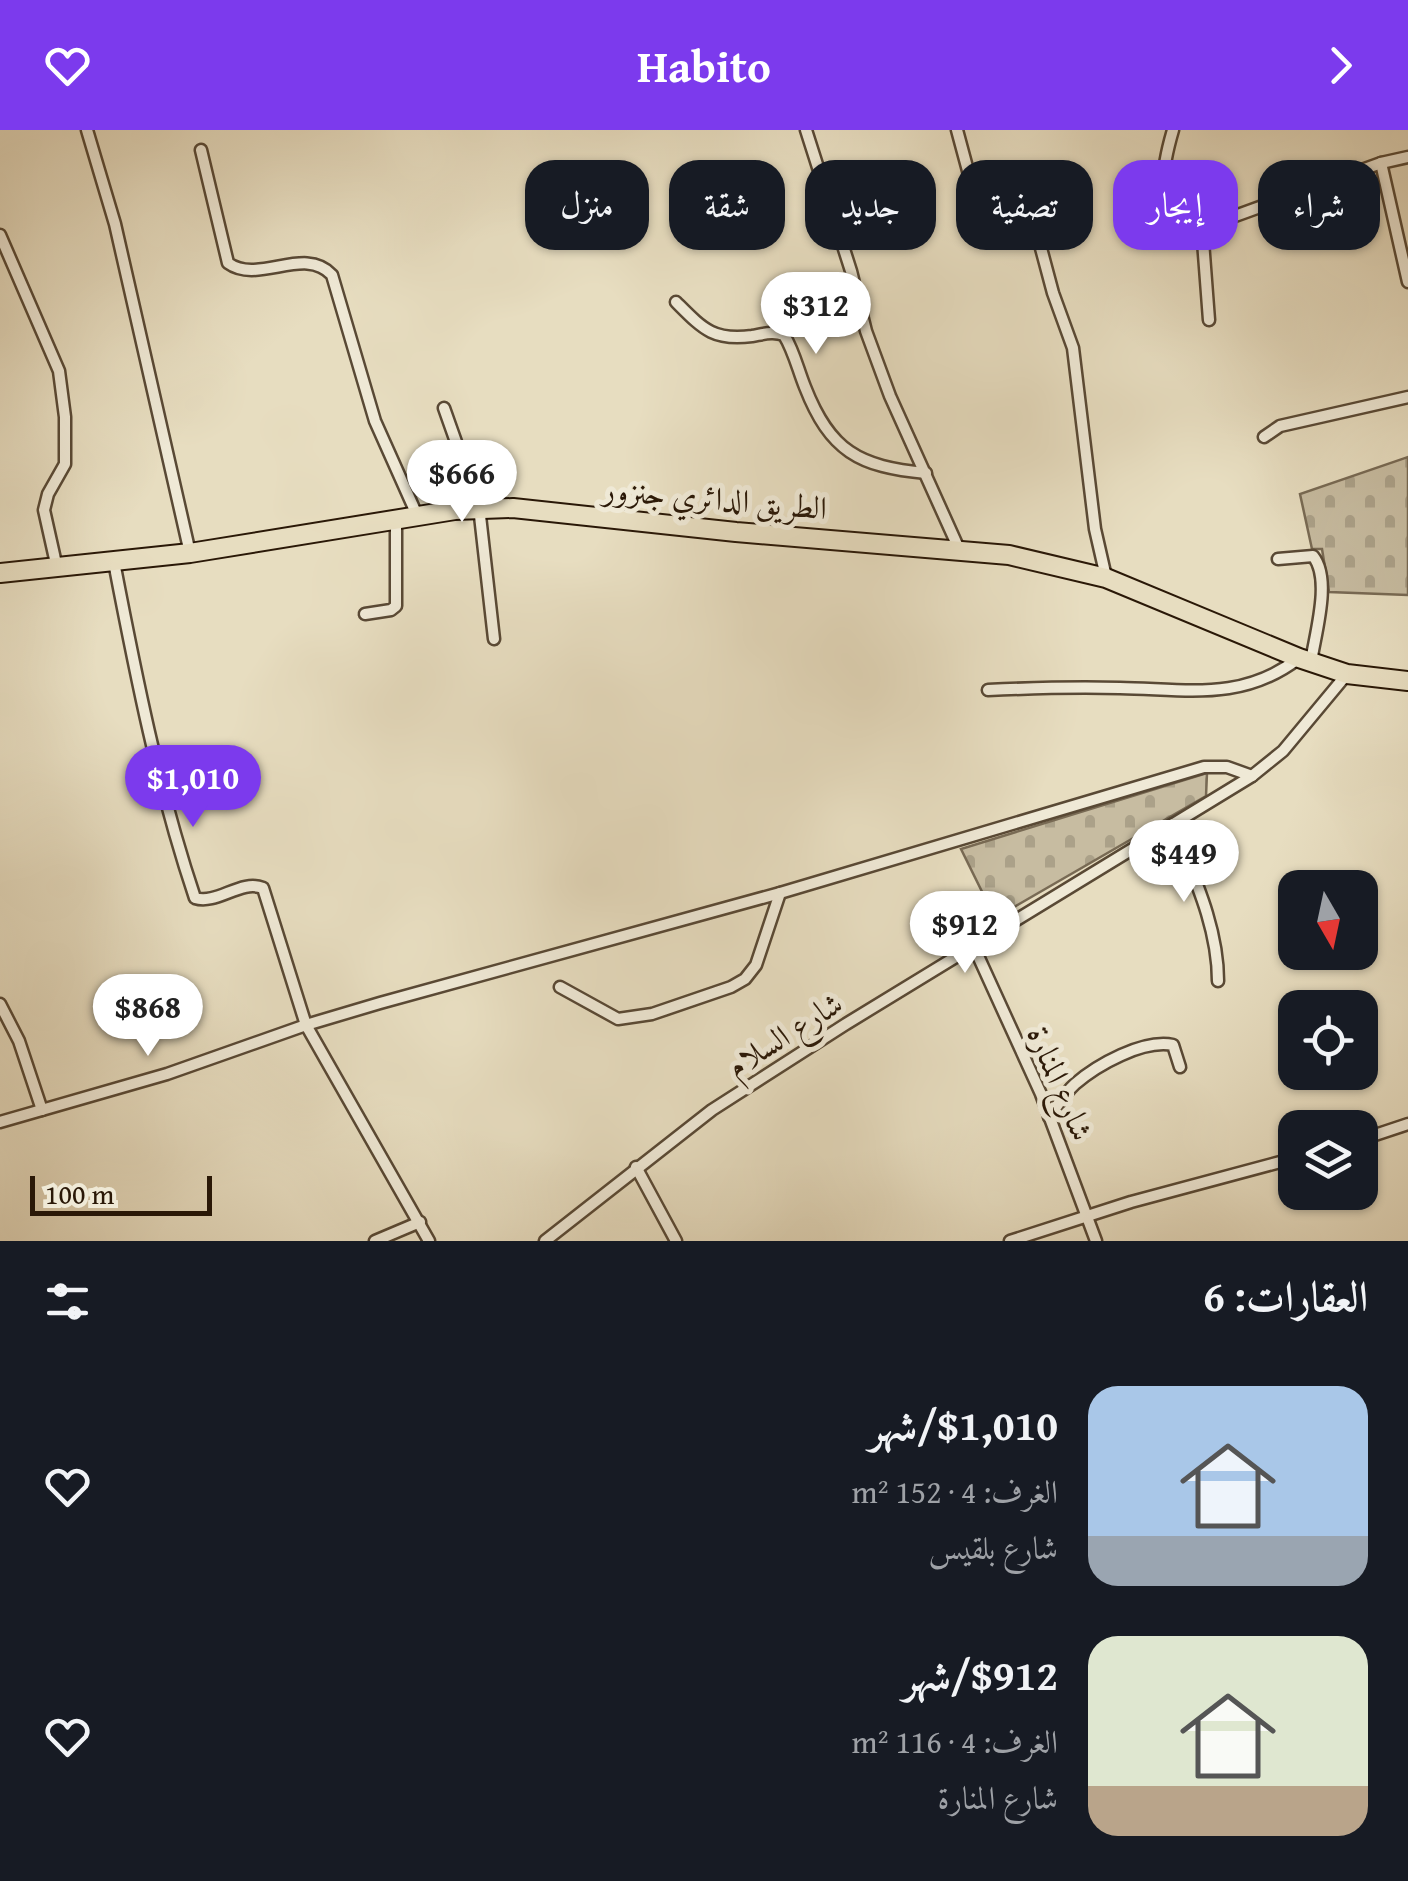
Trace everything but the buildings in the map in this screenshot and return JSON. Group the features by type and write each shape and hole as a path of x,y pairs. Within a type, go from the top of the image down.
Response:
{"main road":[{"name":"الطريق الدائري جنزور","path":"0,574 190,553 479,507 526,509 801,538 959,548 1036,560 1106,578 1346,674 1408,681"}],"street":[{"path":"87,130 115,224 190,553"},
{"path":"806,130 866,331 890,396 959,548"},
{"path":"958,130 974,193 985,199 1020,198 1030,208 1072,348 1094,528 1106,578"},
{"path":"1164,160 1173,130"},
{"path":"201,150 228,263 248,271 288,265 316,265 329,270 375,421 416,515"},
{"path":"1238,215 1381,162 1408,157"},
{"path":"1381,162 1408,282"},
{"path":"0,236 59,371 63,392 66,464 44,505 57,568"},
{"path":"1204,250 1209,320"},
{"path":"676,302 702,327 724,338 775,332 784,335 806,391 828,433 840,446 867,462 926,473"},
{"path":"1264,437 1280,426 1408,396"},
{"path":"444,408 479,507 494,640"},
{"path":"365,614 396,606 396,518"},
{"path":"988,690 1061,687 1199,692 1268,680 1305,660 1322,586 1320,566 1313,556 1278,560"},
{"path":"114,562 163,797 195,898 207,900 252,884 263,888 306,1025 430,1241"},
{"name":"شارع السلام","path":"545,1241 712,1110 1252,776 1282,751 1346,674"},
{"path":"0,1122 167,1074 306,1025 780,894 1204,767 1227,767 1252,776"},
{"path":"1173,824 1206,907 1218,962 1218,981"},
{"path":"560,987 618,1019 652,1014 731,987 745,979 756,965 780,894"},
{"name":"شارع المنارة","path":"974,947 1050,1117 1096,1241"},
{"path":"0,1004 19,1041 42,1110"},
{"path":"1050,1117 1074,1085 1148,1046 1173,1044 1180,1068"},
{"path":"1378,1134 1408,1124"},
{"path":"1010,1241 1087,1215 1278,1163"},
{"path":"636,1167 676,1241"},
{"path":"375,1241 420,1222"}],"green space":[{"path":"1408,457 1408,595 1329,592 1322,549 1312,549 1300,494"},
{"path":"1207,773 1206,796 995,918 961,849"}]}
